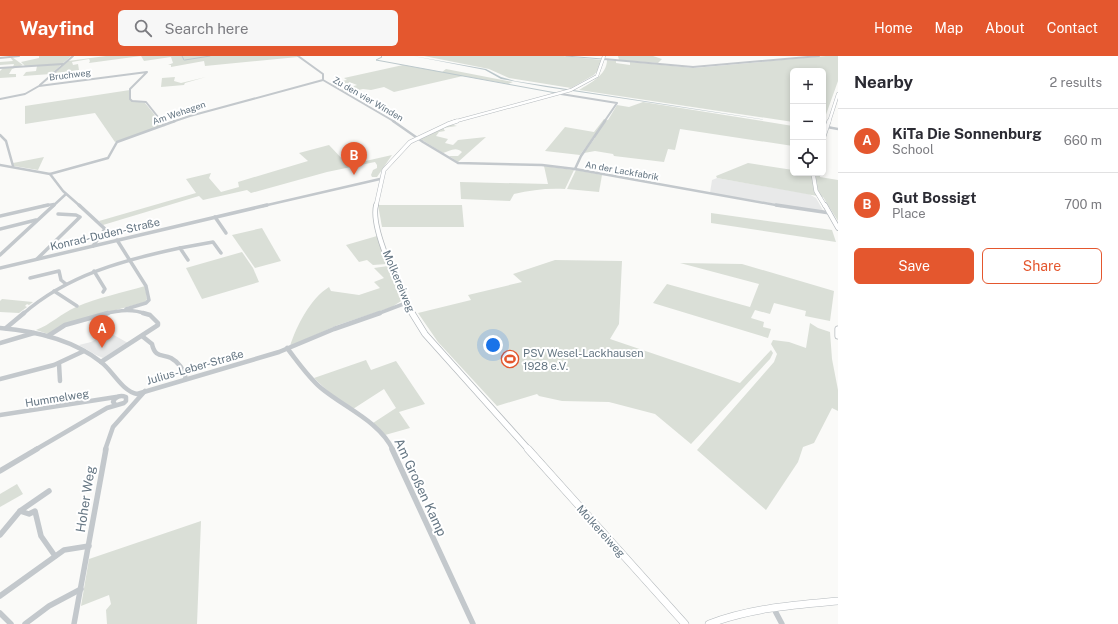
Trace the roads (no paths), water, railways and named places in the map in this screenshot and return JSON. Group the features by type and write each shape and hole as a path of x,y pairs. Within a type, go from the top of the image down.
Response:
{"main road":[{"name":"Molkereiweg","path":"604,57 602,68 596,76 572,90 455,121 416,137 392,158 380,179 375,201 377,226 406,303 425,334 685,624"},
{"path":"827,128 838,94"},
{"path":"814,176 816,191 838,228"},
{"path":"838,329 838,336"},
{"path":"709,624 734,615 773,607 838,601"}],"street":[{"path":"0,58 19,56"},
{"path":"39,86 73,56"},
{"name":"Zu den vier Winden","path":"298,56 321,72 324,75 323,80 401,126 416,137"},
{"path":"604,57 693,67 819,56"},
{"path":"0,68 63,64"},
{"name":"Bruchweg","path":"0,98 25,94 39,86 147,72 130,89 130,99 132,101 146,102 164,125"},
{"name":"Am Wehagen","path":"50,174 108,158 117,142 190,116 236,102 323,80"},
{"path":"561,94 617,103 581,156 575,169"},
{"path":"827,128 838,129"},
{"path":"0,135 6,141 13,166"},
{"name":"An der Lackfabrik","path":"416,137 461,164 542,165 575,169 790,208 830,213"},
{"path":"0,165 13,166 50,174 66,194 105,230 93,246"},
{"name":"Konrad-Duden-Straße","path":"0,268 380,179"},
{"path":"0,255 66,194"},
{"path":"0,216 54,204"},
{"path":"37,259 80,217 76,215 58,214"},
{"path":"215,217 226,232"},
{"path":"0,229 37,220"},
{"path":"48,336 60,327 125,309 149,300 146,286 117,240"},
{"path":"6,328 34,304 54,291 94,271 129,260 213,242 222,253"},
{"path":"180,248 188,260"},
{"path":"30,278 59,271 61,280 66,284"},
{"path":"94,271 105,289 103,292"},
{"path":"54,291 76,306"},
{"name":"Julius-Leber-Straße","path":"0,328 36,332 64,341 84,351 100,362 132,393 145,391 287,348 406,303"},
{"path":"100,362 158,325 152,315 146,312 125,309"},
{"path":"104,314 106,327 112,325"},
{"path":"0,343 36,332"},
{"path":"142,336 152,344 153,349 160,356 171,358 183,368 186,379"},
{"name":"Am Großen Kamp","path":"287,348 309,377 329,394 370,423 390,444 473,624"},
{"path":"0,379 59,364 84,351"},
{"path":"59,364 60,381"},
{"name":"Hoher Weg","path":"74,624 102,459 111,430 145,391"},
{"path":"0,471 115,404 123,403 127,398 124,396 116,397 113,402 115,404"},
{"name":"Hummelweg","path":"0,416 116,397"},
{"path":"0,535 20,511 49,491"},
{"path":"30,504 36,513 41,536 55,556"},
{"path":"20,511 30,514 36,513"},
{"path":"0,596 64,550 88,546"},
{"path":"25,624 49,606 81,589"},
{"path":"773,607 782,624"},
{"path":"0,612 11,624"}],"waterway":[{"path":"182,56 184,60"},
{"path":"185,60 210,56"},
{"path":"381,56 382,57 376,60 556,93"},
{"path":"566,56 602,59"}],"place":[{"name":"Gut Bossigt","path":"354,175"},
{"name":"KiTa Die Sonnenburg","path":"102,348"},
{"name":"PSV Wesel-Lackhausen 1928 e.V.","path":"510,359"}]}
